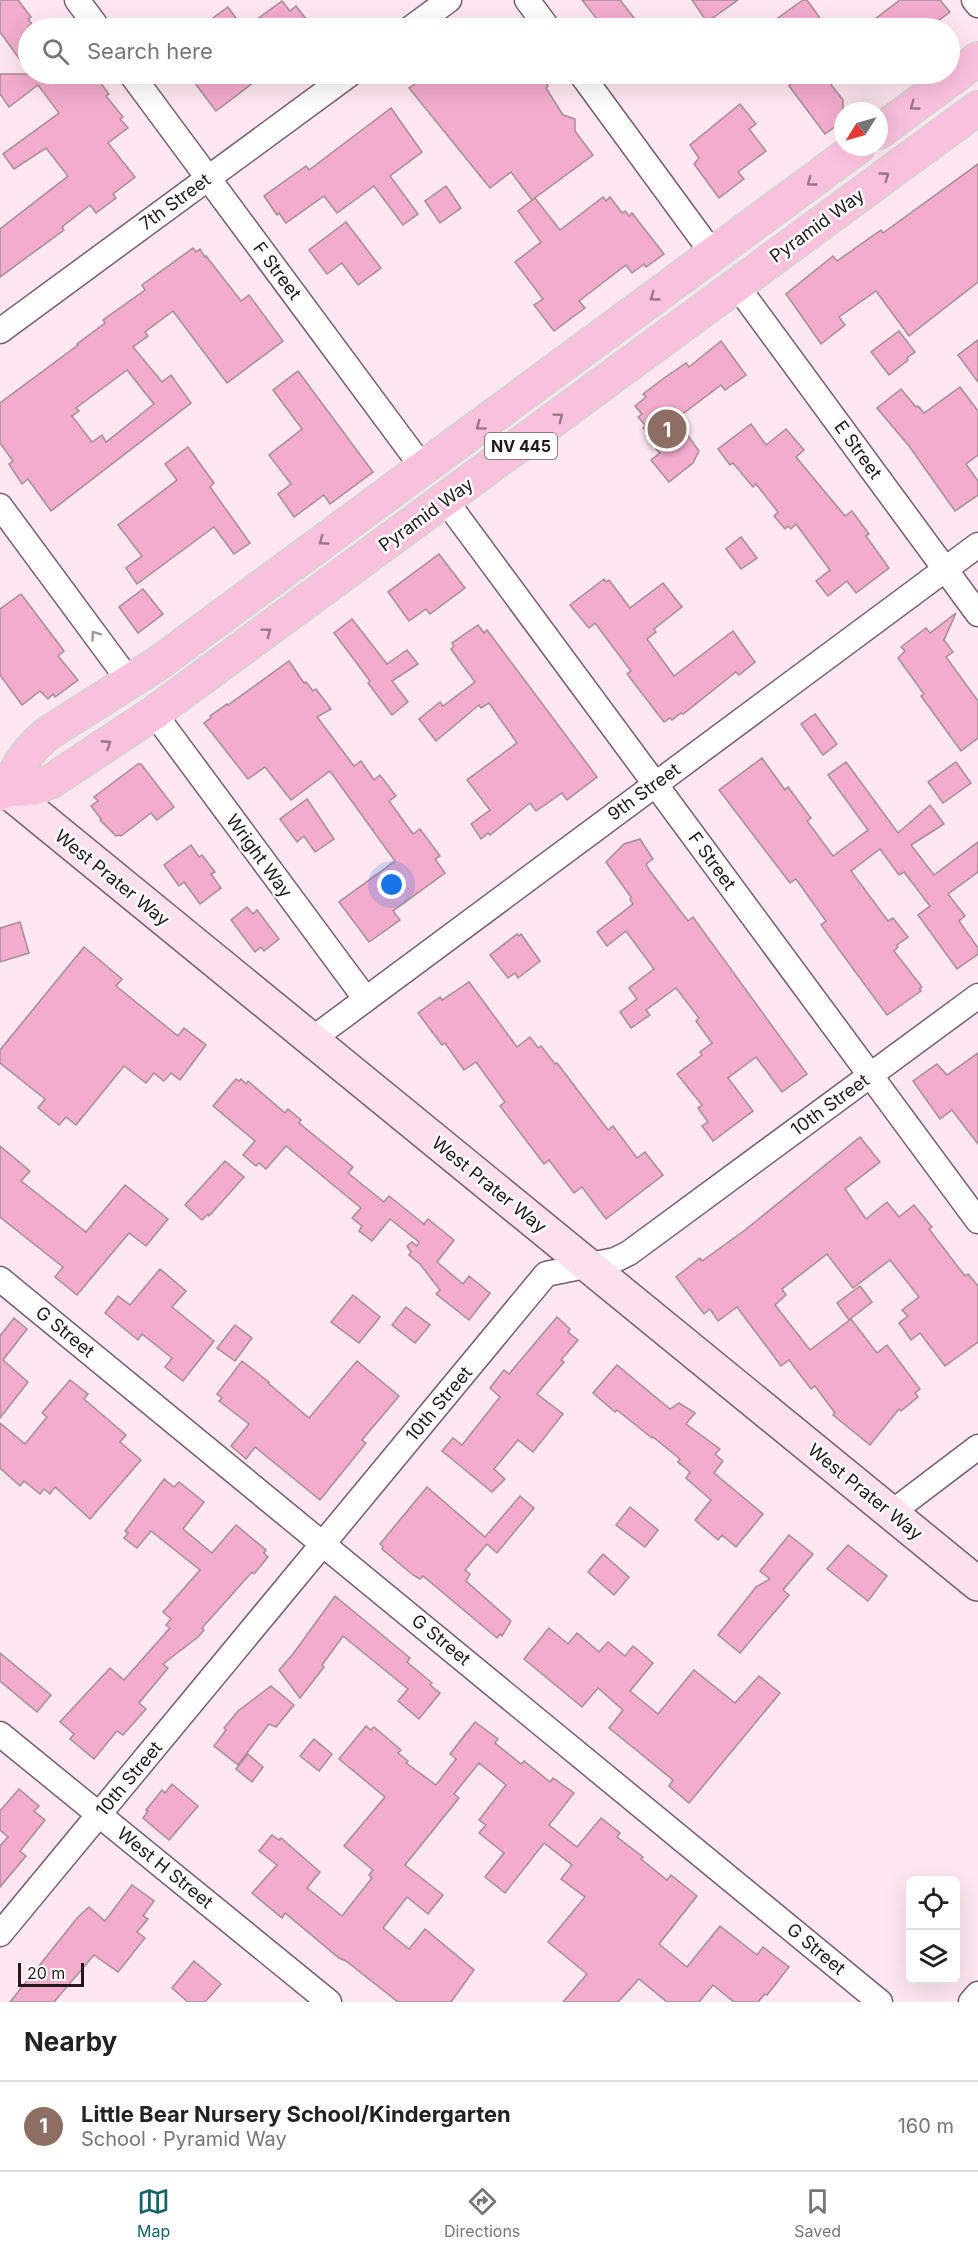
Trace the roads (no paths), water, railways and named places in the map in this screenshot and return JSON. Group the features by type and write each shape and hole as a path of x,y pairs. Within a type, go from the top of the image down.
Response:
{"main road":[{"path":"960,72 978,59"},
{"path":"888,125 944,84"},
{"name":"Pyramid Way","path":"2,789 34,788 50,782 154,713 446,501 978,108"},
{"name":"NV 445","path":"2,789 31,747 46,734 157,664 846,156"},
{"name":"West Prater Way","path":"2,789 978,1584"}],"street":[{"path":"77,0 90,18"},
{"path":"425,18 449,0"},
{"path":"527,0 540,18"},
{"path":"974,0 978,5"},
{"name":"F Street","path":"138,84 423,468"},
{"name":"7th Street","path":"0,331 336,84"},
{"path":"588,84 713,254"},
{"name":"E Street","path":"737,286 978,614"},
{"name":"F Street","path":"446,501 978,1221"},
{"path":"0,506 130,682"},
{"name":"9th Street","path":"311,1040 364,998 978,545"},
{"name":"Wright Way","path":"154,713 364,998"},
{"name":"10th Street","path":"0,1934 546,1274 615,1260 629,1253 978,996"},
{"name":"G Street","path":"0,1279 880,2002"},
{"path":"891,1513 978,1447"},
{"name":"West H Street","path":"0,1734 329,2002"},
{"path":"971,2002 978,1994"}],"place":[{"name":"Little Bear Nursery School/Kindergarten","path":"667,429"}]}
